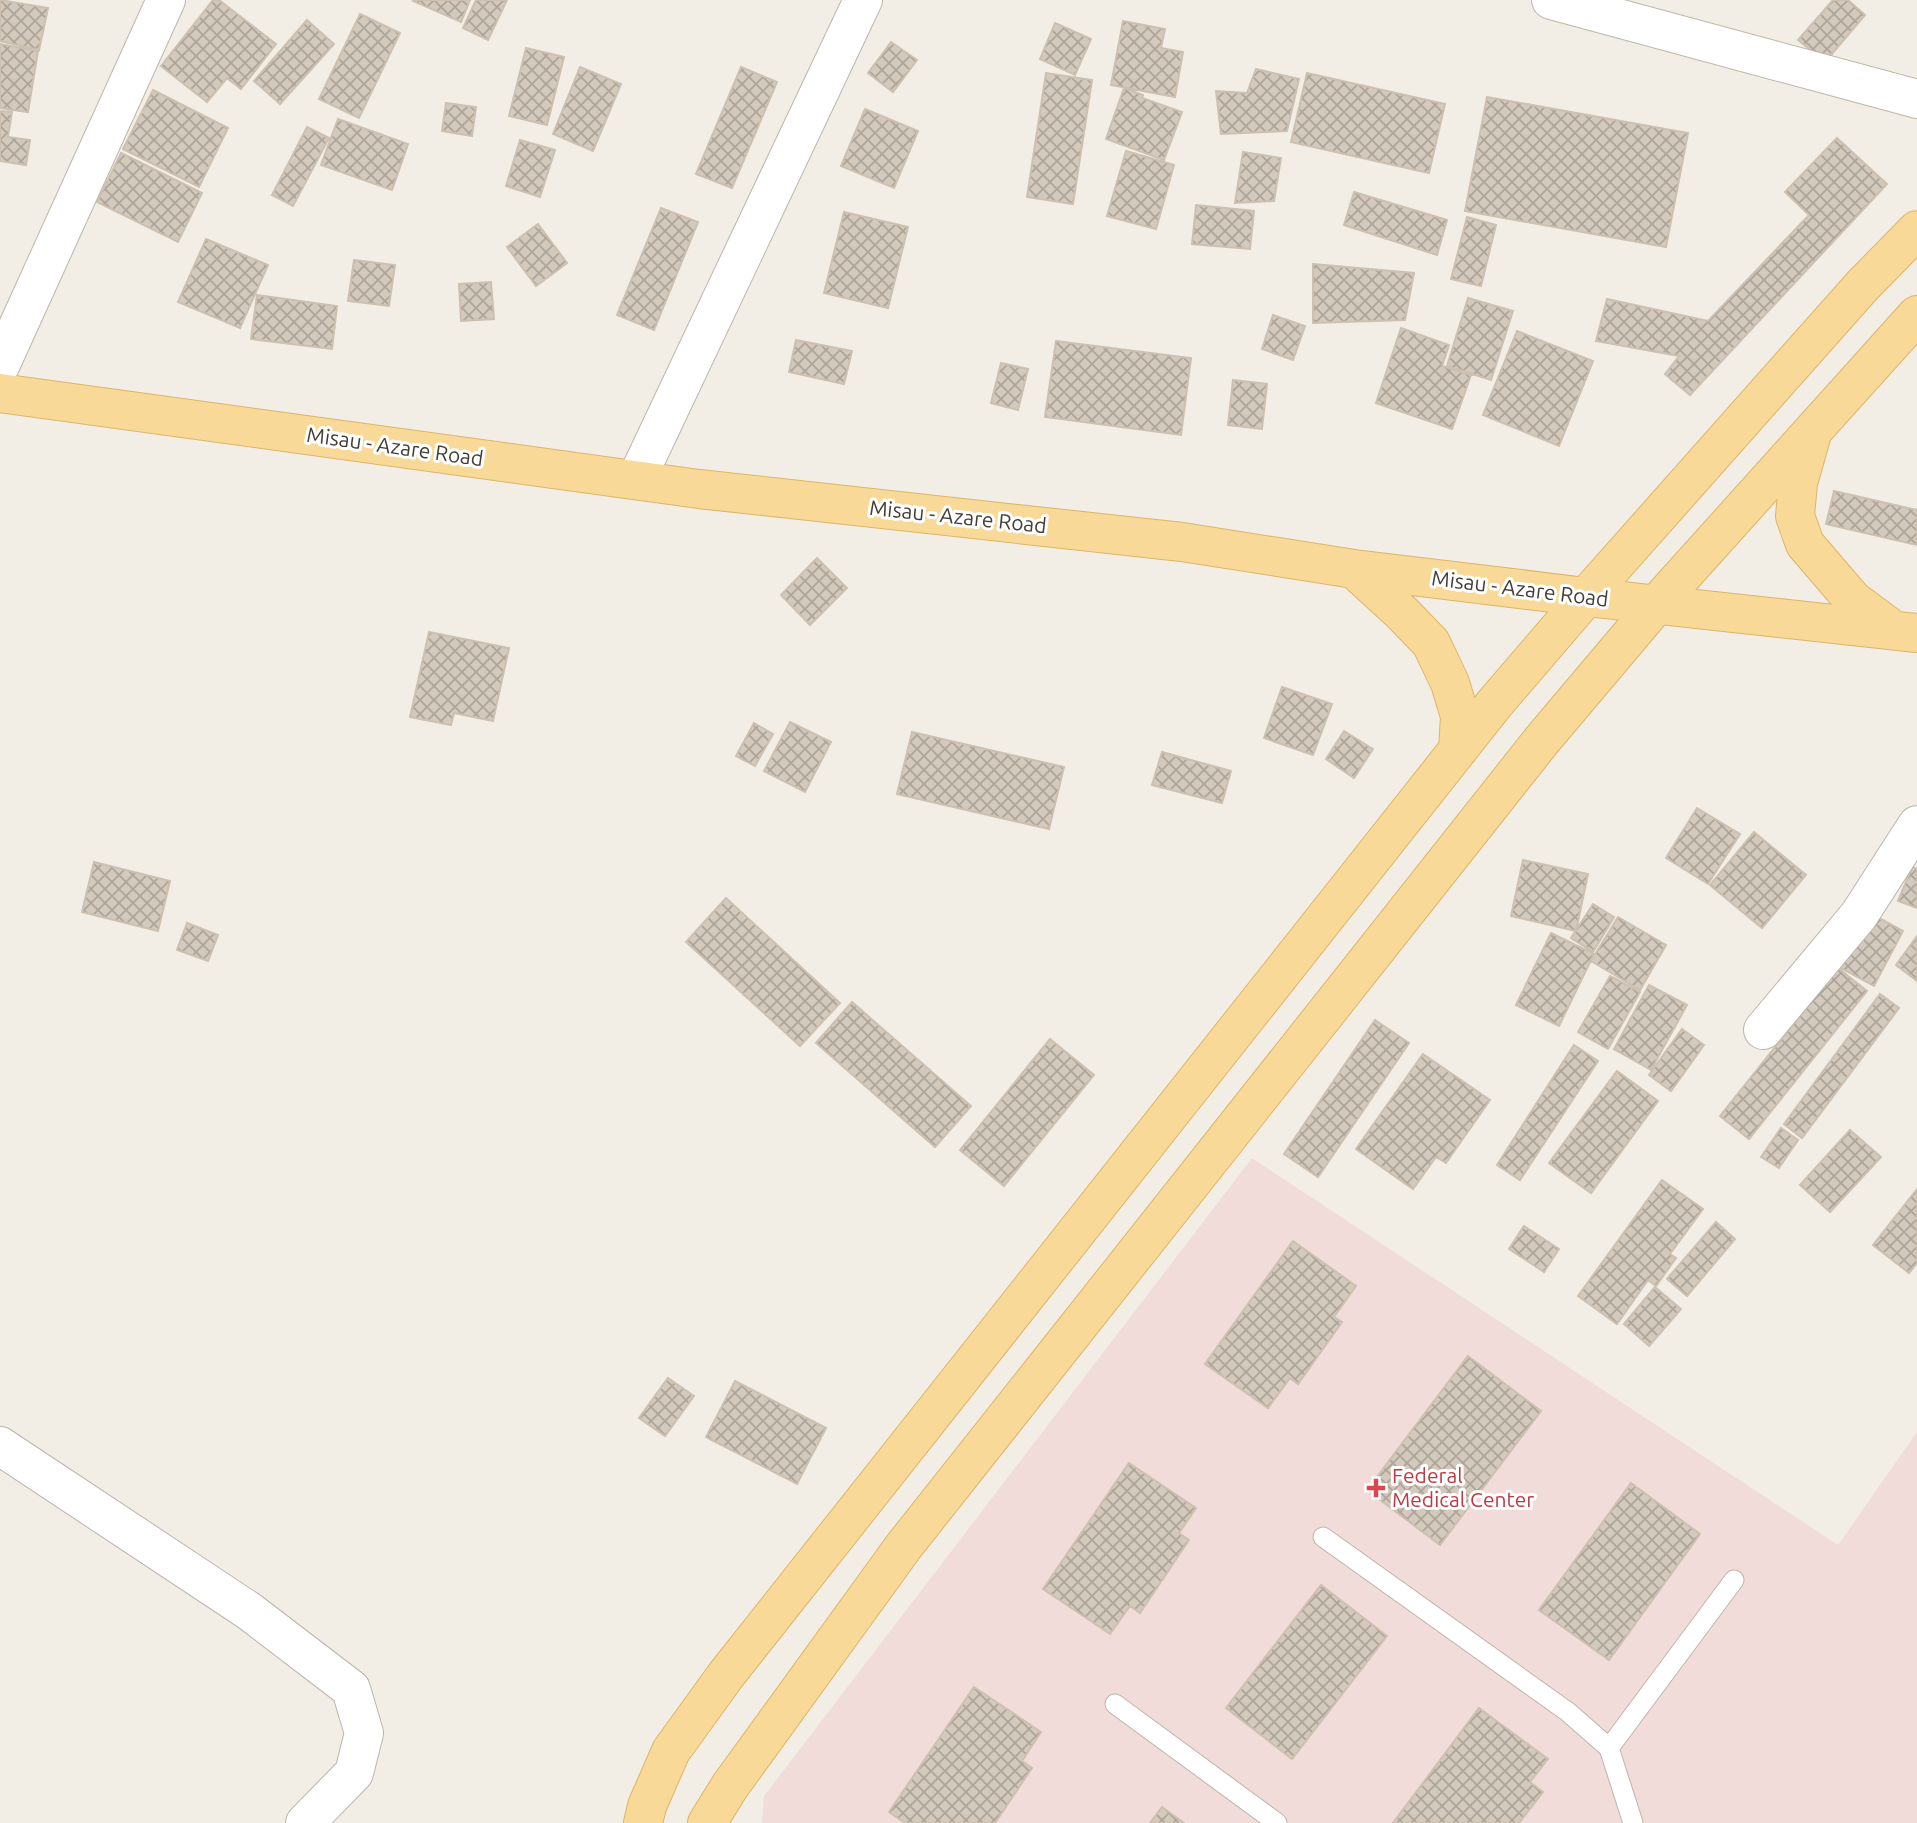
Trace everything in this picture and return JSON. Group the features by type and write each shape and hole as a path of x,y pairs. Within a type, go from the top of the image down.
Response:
{"main road":[{"path":"643,1823 647,1805 671,1751 726,1675 1495,703 1863,285 1917,230"},
{"path":"707,1823 730,1786 904,1546 1542,740 1656,605 1917,315"},
{"name":"Misau - Azare Road","path":"0,393 727,492 1182,542 1354,569 1906,632"},
{"path":"1813,431 1798,483 1795,516 1805,544 1853,600 1906,632"},
{"path":"1354,569 1431,643 1450,682 1460,716 1458,750"}],"street":[{"path":"0,366 166,0"},
{"path":"636,480 863,0"},
{"path":"1551,0 1910,87"},
{"path":"1763,1030 1859,915 1917,825"},
{"path":"0,1446 250,1611 351,1689 364,1733 354,1773 305,1823"}],"lane":[{"path":"1323,1537 1568,1712 1609,1748 1633,1823"},
{"path":"1609,1748 1734,1580"},
{"path":"1115,1704 1277,1823"}],"shaded area":[{"name":"Federal Medical Center","path":"1252,1158 1838,1545 1917,1432 1917,1823 762,1823 764,1796"}],"building":[{"path":"0,0 48,8 39,50 0,41"},
{"path":"213,0 219,0 276,44 241,89 227,78 207,102 161,66"},
{"path":"414,0 470,0 461,22"},
{"path":"476,0 507,0 488,40 463,28"},
{"path":"1833,0 1848,0 1865,15 1825,62 1798,40"},
{"path":"360,14 400,33 359,118 319,99"},
{"path":"307,20 334,44 280,104 254,81"},
{"path":"1123,21 1165,29 1161,48 1183,52 1175,97 1111,85"},
{"path":"1055,23 1091,39 1075,75 1040,59"},
{"path":"891,42 917,60 893,92 868,73"},
{"path":"0,44 38,51 28,112 0,108"},
{"path":"526,48 564,57 547,125 509,116"},
{"path":"580,67 621,84 593,151 553,134"},
{"path":"741,67 777,82 732,188 696,174"},
{"path":"1256,69 1299,79 1287,131 1221,134 1216,91 1247,93"},
{"path":"1046,73 1092,80 1073,204 1027,197"},
{"path":"1307,73 1445,104 1429,173 1291,142"},
{"path":"1124,88 1143,95 1142,98 1182,112 1164,160 1106,139"},
{"path":"153,90 228,128 199,187 123,149"},
{"path":"1487,97 1688,133 1666,247 1465,211"},
{"path":"446,103 476,107 472,136 442,131"},
{"path":"865,109 918,131 894,188 841,166"},
{"path":"0,111 12,112 8,137 30,140 26,165 0,161"},
{"path":"338,119 408,144 392,190 321,165"},
{"path":"307,127 329,138 293,206 272,195"},
{"path":"1837,138 1887,184 1690,395 1665,374 1679,356 1596,341 1607,299 1708,321 1809,215 1785,192"},
{"path":"520,140 555,150 540,197 506,186"},
{"path":"1126,151 1174,165 1156,229 1107,216"},
{"path":"1243,152 1281,158 1274,201 1235,203"},
{"path":"121,153 202,193 178,242 97,202"},
{"path":"1354,192 1447,220 1437,255 1344,225"},
{"path":"1196,205 1254,211 1250,249 1192,244"},
{"path":"661,208 698,222 654,330 617,315"},
{"path":"844,212 908,227 888,308 824,293"},
{"path":"1467,217 1496,225 1481,286 1451,279"},
{"path":"538,224 567,263 536,286 507,247"},
{"path":"206,239 268,265 240,328 178,302"},
{"path":"354,260 395,265 389,306 348,301"},
{"path":"1313,264 1414,273 1405,320 1313,323"},
{"path":"491,282 494,319 461,321 459,284"},
{"path":"257,295 337,306 332,349 251,339"},
{"path":"1468,298 1513,311 1491,380 1447,366"},
{"path":"1273,315 1305,326 1293,360 1262,349"},
{"path":"1401,328 1449,345 1442,366 1471,375 1452,429 1376,403"},
{"path":"1517,331 1593,361 1559,446 1483,415"},
{"path":"796,340 852,351 844,384 789,372"},
{"path":"1056,341 1191,358 1181,435 1045,417"},
{"path":"1001,363 1028,369 1018,410 991,403"},
{"path":"1233,380 1267,384 1262,429 1228,425"},
{"path":"1834,491 1917,510 1917,545 1826,524"},
{"path":"817,558 847,588 810,625 781,595"},
{"path":"429,632 509,648 493,721 454,713 451,725 410,717"},
{"path":"1282,687 1332,704 1313,755 1264,738"},
{"path":"790,722 831,742 805,792 764,771"},
{"path":"754,723 773,734 755,766 736,756"},
{"path":"1344,731 1373,749 1354,778 1326,759"},
{"path":"912,732 1064,767 1049,829 897,794"},
{"path":"1162,752 1231,771 1222,803 1152,785"},
{"path":"1697,808 1740,834 1708,884 1666,858"},
{"path":"1754,832 1806,875 1762,928 1710,885"},
{"path":"1523,860 1588,874 1576,931 1511,916"},
{"path":"94,862 170,881 158,931 82,912"},
{"path":"1912,867 1917,869 1917,908 1898,901"},
{"path":"726,898 840,1003 800,1046 686,942"},
{"path":"1593,904 1614,917 1593,952 1571,938"},
{"path":"1868,912 1903,931 1874,986 1839,967"},
{"path":"1618,917 1666,945 1640,990 1591,961"},
{"path":"187,923 218,935 208,961 177,950"},
{"path":"1551,933 1594,954 1559,1026 1516,1005"},
{"path":"1917,936 1917,981 1896,965"},
{"path":"1838,968 1867,991 1749,1139 1720,1116"},
{"path":"1610,976 1640,992 1608,1049 1578,1032"},
{"path":"1649,985 1687,1005 1651,1070 1614,1049"},
{"path":"1880,994 1899,1008 1802,1138 1784,1124"},
{"path":"852,1002 971,1106 935,1147 816,1043"},
{"path":"1375,1020 1409,1043 1318,1177 1284,1154"},
{"path":"1682,1029 1704,1045 1671,1091 1649,1075"},
{"path":"1050,1039 1094,1075 1004,1186 960,1150"},
{"path":"1574,1045 1598,1061 1520,1180 1497,1165"},
{"path":"1423,1054 1490,1100 1446,1163 1436,1157 1413,1189 1356,1149"},
{"path":"1617,1071 1658,1101 1591,1193 1549,1163"},
{"path":"1781,1128 1798,1140 1779,1168 1761,1157"},
{"path":"1850,1130 1881,1157 1830,1212 1800,1185"},
{"path":"1662,1180 1703,1209 1670,1254 1676,1258 1656,1286 1648,1280 1617,1324 1578,1296"},
{"path":"1917,1189 1917,1263 1909,1273 1873,1245"},
{"path":"1716,1222 1735,1239 1687,1296 1667,1279"},
{"path":"1524,1226 1559,1249 1544,1272 1509,1249"},
{"path":"1293,1241 1356,1286 1334,1317 1342,1322 1298,1384 1290,1378 1268,1408 1205,1364"},
{"path":"1655,1287 1681,1309 1649,1346 1624,1324"},
{"path":"1468,1356 1541,1411 1440,1545 1367,1490"},
{"path":"668,1378 694,1396 665,1436 639,1418"},
{"path":"735,1381 826,1428 797,1484 706,1437"},
{"path":"1129,1463 1196,1508 1179,1533 1189,1540 1140,1613 1130,1606 1110,1634 1043,1589"},
{"path":"1631,1483 1700,1534 1609,1660 1539,1610"},
{"path":"1321,1585 1387,1636 1292,1759 1226,1708"},
{"path":"974,1687 1041,1732 1022,1761 1032,1768 995,1823 905,1823 889,1812"},
{"path":"1479,1708 1548,1759 1530,1782 1543,1792 1519,1823 1393,1823"},
{"path":"1162,1807 1184,1823 1150,1823"}],"place":[{"name":"Federal Medical Center","path":"1376,1488"}]}
